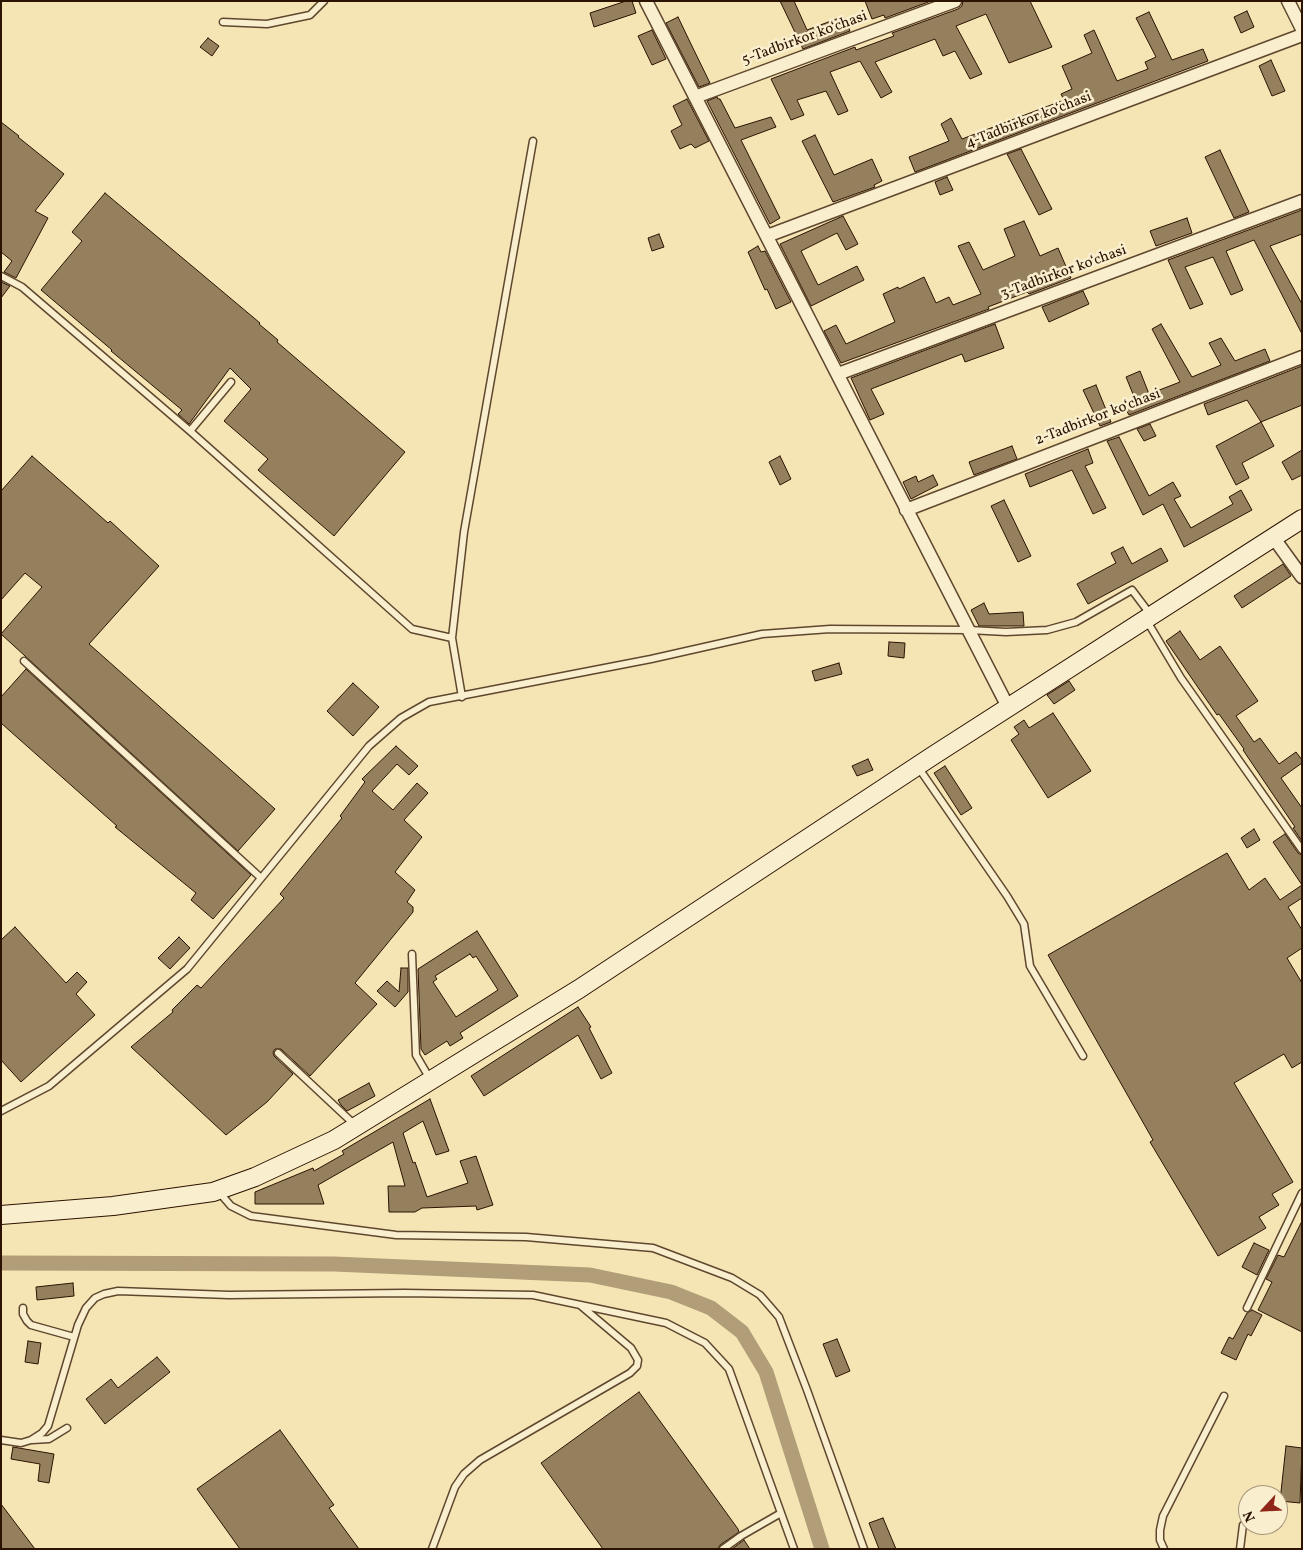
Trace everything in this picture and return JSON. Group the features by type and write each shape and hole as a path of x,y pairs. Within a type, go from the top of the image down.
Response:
{"main road":[{"path":"1,1215 113,1206 218,1190 255,1178 334,1140 579,989 1008,707 1302,519"}],"street":[{"path":"646,1 1008,707"},
{"name":"5-Tadbirkor koʻchasi","path":"695,97 955,1"},
{"path":"1288,1 1302,29"},
{"name":"4-Tadbirkor koʻchasi","path":"767,236 1302,35"},
{"name":"3-Tadbirkor koʻchasi","path":"838,374 1302,201"},
{"name":"2-Tadbirkor koʻchasi","path":"906,510 1302,357"},
{"path":"1273,537 1302,577"}],"lane":[{"path":"223,22 266,24 310,15 324,1"},
{"path":"462,696 452,638 464,532 533,141"},
{"path":"1,276 22,287 190,431 412,629 452,638"},
{"path":"190,431 231,382"},
{"path":"1,1111 49,1086 187,968 369,746 401,718 429,702 651,659 762,634 830,629 1006,632 1047,630 1076,622 1132,590 1180,678 1302,850"},
{"path":"24,661 261,878"},
{"path":"918,766 1024,924 1030,966 1083,1056"},
{"path":"412,954 416,1055 430,1080"},
{"path":"278,1053 356,1126"},
{"path":"218,1190 231,1206 251,1216 396,1235 526,1236 653,1248 732,1278 760,1295 779,1317 864,1549"},
{"path":"1247,1308 1302,1193"},
{"path":"31,1440 42,1433 48,1426 74,1337 86,1308 95,1298 104,1294 118,1291 229,1295 404,1293 533,1295 666,1323 705,1343 729,1369 794,1549"},
{"path":"432,1549 455,1487 464,1474 480,1460 630,1373 637,1366 638,1360 631,1348 580,1305"},
{"path":"23,1308 26,1321 31,1325 74,1337"},
{"path":"1164,1549 1160,1540 1163,1516 1224,1396"},
{"path":"1,1440 21,1443 31,1440 48,1439 67,1428"},
{"path":"723,1549 741,1536 781,1513"},
{"path":"1240,1549 1242,1535"}],"building":[{"path":"626,1 632,1 636,13 594,27 590,13"},
{"path":"780,1 794,1 807,30 839,18 840,20 845,18 850,31 803,49"},
{"path":"865,1 931,1 885,18 884,15 872,19"},
{"path":"963,1 1030,1 1052,47 1009,63 986,14 956,26 982,74 970,79 955,51 943,56 935,39 875,62 892,92 881,98 860,61 830,72 848,111 838,115 826,91 797,100 804,115 791,120 771,79 855,47 856,50 894,36 892,33 958,9 962,6"},
{"path":"1247,11 1254,27 1241,33 1234,17"},
{"path":"1149,12 1172,60 1203,49 1208,61 915,172 909,157 949,141 941,124 951,118 962,139 1064,100 1061,94 1072,89 1062,66 1092,53 1084,35 1094,30 1117,81 1148,69 1145,62 1156,57 1136,18"},
{"path":"678,17 710,83 699,87 666,23"},
{"path":"652,30 666,59 652,65 638,36"},
{"path":"208,38 219,46 212,56 200,47"},
{"path":"1271,60 1285,91 1272,96 1259,66"},
{"path":"717,97 720,99 735,128 771,117 776,127 741,140 780,218 770,224 707,101"},
{"path":"687,99 709,141 695,148 691,144 680,149 671,131 682,125 673,106"},
{"path":"1,122 64,174 35,211 48,218 16,278 4,272 12,261 1,252"},
{"path":"815,135 834,175 872,159 882,181 874,185 875,187 833,202 802,141"},
{"path":"1021,149 1052,209 1039,215 1007,154"},
{"path":"1220,150 1249,212 1234,218 1205,157"},
{"path":"947,177 953,190 940,195 935,182"},
{"path":"105,193 260,323 278,340 277,342 405,452 334,536 258,470 268,459 224,421 251,389 230,368 189,424 178,414 182,410 41,290 82,241 72,232"},
{"path":"1302,210 1302,234 1270,246 1302,304 1302,334 1254,240 1226,251 1243,290 1231,295 1213,257 1185,267 1203,304 1190,309 1168,260"},
{"path":"843,216 858,244 846,250 837,233 801,251 818,285 857,266 864,280 811,306 780,244"},
{"path":"1187,218 1192,233 1156,246 1150,231"},
{"path":"1024,221 1040,256 1058,248 1071,278 1029,294 1027,292 988,307 989,309 841,363 824,331 836,325 846,344 895,322 883,294 898,287 899,289 924,277 936,303 949,297 953,305 981,294 958,246 969,242 983,270 1015,256 1004,229"},
{"path":"659,234 664,247 652,251 648,238"},
{"path":"758,246 761,252 765,251 791,302 776,309 748,252"},
{"path":"1,282 10,286 1,298"},
{"path":"1083,291 1089,304 1049,322 1042,307"},
{"path":"995,324 1004,348 965,362 962,354 871,389 884,414 870,420 851,378"},
{"path":"1161,324 1192,377 1221,365 1209,343 1221,338 1235,361 1265,349 1270,361 1129,415 1123,404 1135,399 1126,377 1140,371 1149,394 1180,382 1152,329"},
{"path":"1302,366 1302,405 1261,422 1247,400 1208,415 1204,404"},
{"path":"1096,385 1111,422 1100,426 1083,390"},
{"path":"1261,422 1274,446 1242,463 1249,478 1236,485 1216,446"},
{"path":"1150,424 1156,436 1144,441 1137,429"},
{"path":"1119,437 1149,496 1173,482 1181,496 1174,499 1191,528 1233,504 1229,497 1241,490 1252,510 1184,547 1163,504 1143,515 1107,441"},
{"path":"1012,446 1017,459 974,475 969,462"},
{"path":"1088,449 1093,463 1085,466 1106,508 1093,514 1072,470 1030,487 1025,474"},
{"path":"1302,450 1302,475 1292,480 1282,462"},
{"path":"32,456 108,523 110,521 159,566 89,644 275,809 238,851 1,634 42,587 25,573 1,600 1,491"},
{"path":"780,456 791,479 780,485 769,462"},
{"path":"933,475 938,485 911,499 903,482 916,476 918,482"},
{"path":"1004,500 1031,556 1018,562 991,506"},
{"path":"1123,547 1132,564 1161,548 1168,561 1088,604 1077,584 1116,563 1111,553"},
{"path":"1283,564 1291,576 1242,608 1234,596"},
{"path":"984,603 989,614 1023,612 1024,626 979,626 971,610"},
{"path":"1180,631 1200,660 1220,646 1258,701 1236,716 1254,742 1260,738 1279,764 1296,752 1302,760 1302,763 1281,778 1302,808 1302,841 1293,828 1295,827 1244,749 1219,714 1217,715 1166,641"},
{"path":"889,642 905,643 904,658 888,656"},
{"path":"839,663 842,674 815,681 812,671"},
{"path":"26,669 251,875 213,919 191,900 196,893 115,827 117,826 1,723 1,697"},
{"path":"1069,681 1075,690 1054,704 1047,695"},
{"path":"353,683 379,707 353,736 327,711"},
{"path":"1053,713 1091,771 1048,798 1011,740 1019,734 1014,727 1024,720 1029,728"},
{"path":"396,746 418,766 409,775 397,764 372,791 393,810 417,783 428,793 404,820 422,837 395,872 415,890 407,902 413,907 413,912 355,983 377,1004 310,1076 281,1049 275,1049 273,1052 274,1056 293,1074 267,1102 226,1135 131,1047 173,1012 172,1010 197,985 201,988 284,898 280,894 342,818 340,816 365,782 362,779"},
{"path":"868,759 873,770 857,776 852,766"},
{"path":"945,766 972,808 961,815 934,773"},
{"path":"1254,829 1260,840 1247,848 1241,838"},
{"path":"1285,834 1298,853 1302,855 1302,885 1273,842"},
{"path":"1227,853 1249,890 1265,878 1280,900 1302,885 1302,898 1288,907 1302,930 1302,948 1287,958 1302,983 1302,1062 1292,1068 1284,1054 1234,1083 1293,1182 1272,1194 1279,1205 1259,1217 1266,1228 1218,1256 1150,1142 1153,1140 1048,955"},
{"path":"15,927 66,983 77,972 87,982 76,994 95,1015 21,1082 1,1060 1,940"},
{"path":"477,931 518,996 460,1033 463,1038 450,1046 447,1041 425,1055 421,1049 418,969","holes":["470,954 473,958 476,956 498,990 456,1017 433,982 437,979 435,976"]},
{"path":"179,937 190,948 170,969 158,958"},
{"path":"401,968 408,968 408,992 395,1007 377,991 387,981 399,992"},
{"path":"578,1007 591,1027 589,1028 612,1073 601,1079 578,1035 484,1096 471,1076"},
{"path":"369,1083 375,1096 347,1111 341,1105 338,1100"},
{"path":"430,1099 449,1151 436,1155 423,1121 403,1133 427,1197 468,1183 460,1161 476,1156 493,1205 477,1210 476,1206 422,1208 415,1212 389,1212 388,1186 405,1186 393,1142 318,1185 324,1204 255,1204 255,1192 313,1168 314,1171 344,1154 342,1151"},
{"path":"1302,1221 1302,1332 1258,1310 1272,1282 1266,1279 1278,1255 1284,1257"},
{"path":"1254,1243 1269,1250 1257,1275 1242,1267"},
{"path":"73,1283 74,1296 37,1300 36,1287"},
{"path":"1252,1310 1262,1315 1251,1336 1248,1334 1236,1360 1221,1353 1229,1337 1233,1339 1247,1313"},
{"path":"837,1339 850,1371 836,1377 823,1344"},
{"path":"28,1341 41,1343 38,1364 25,1362"},
{"path":"157,1357 170,1372 105,1424 86,1399 111,1379 118,1388"},
{"path":"639,1392 738,1529 739,1532 720,1545 718,1549 603,1549 541,1463"},
{"path":"280,1430 334,1505 329,1508 359,1549 240,1549 197,1489"},
{"path":"1286,1446 1302,1448 1300,1503 1288,1502 1288,1485 1282,1485"},
{"path":"13,1447 54,1454 49,1483 38,1481 40,1464 11,1459"},
{"path":"1,1504 35,1549 1,1549"},
{"path":"883,1518 896,1549 879,1549 869,1523"},
{"path":"744,1540 750,1549 732,1549"}],"waterway":[{"path":"1,1263 334,1264 590,1275 671,1292 711,1308 742,1332 766,1372 822,1549"}]}
